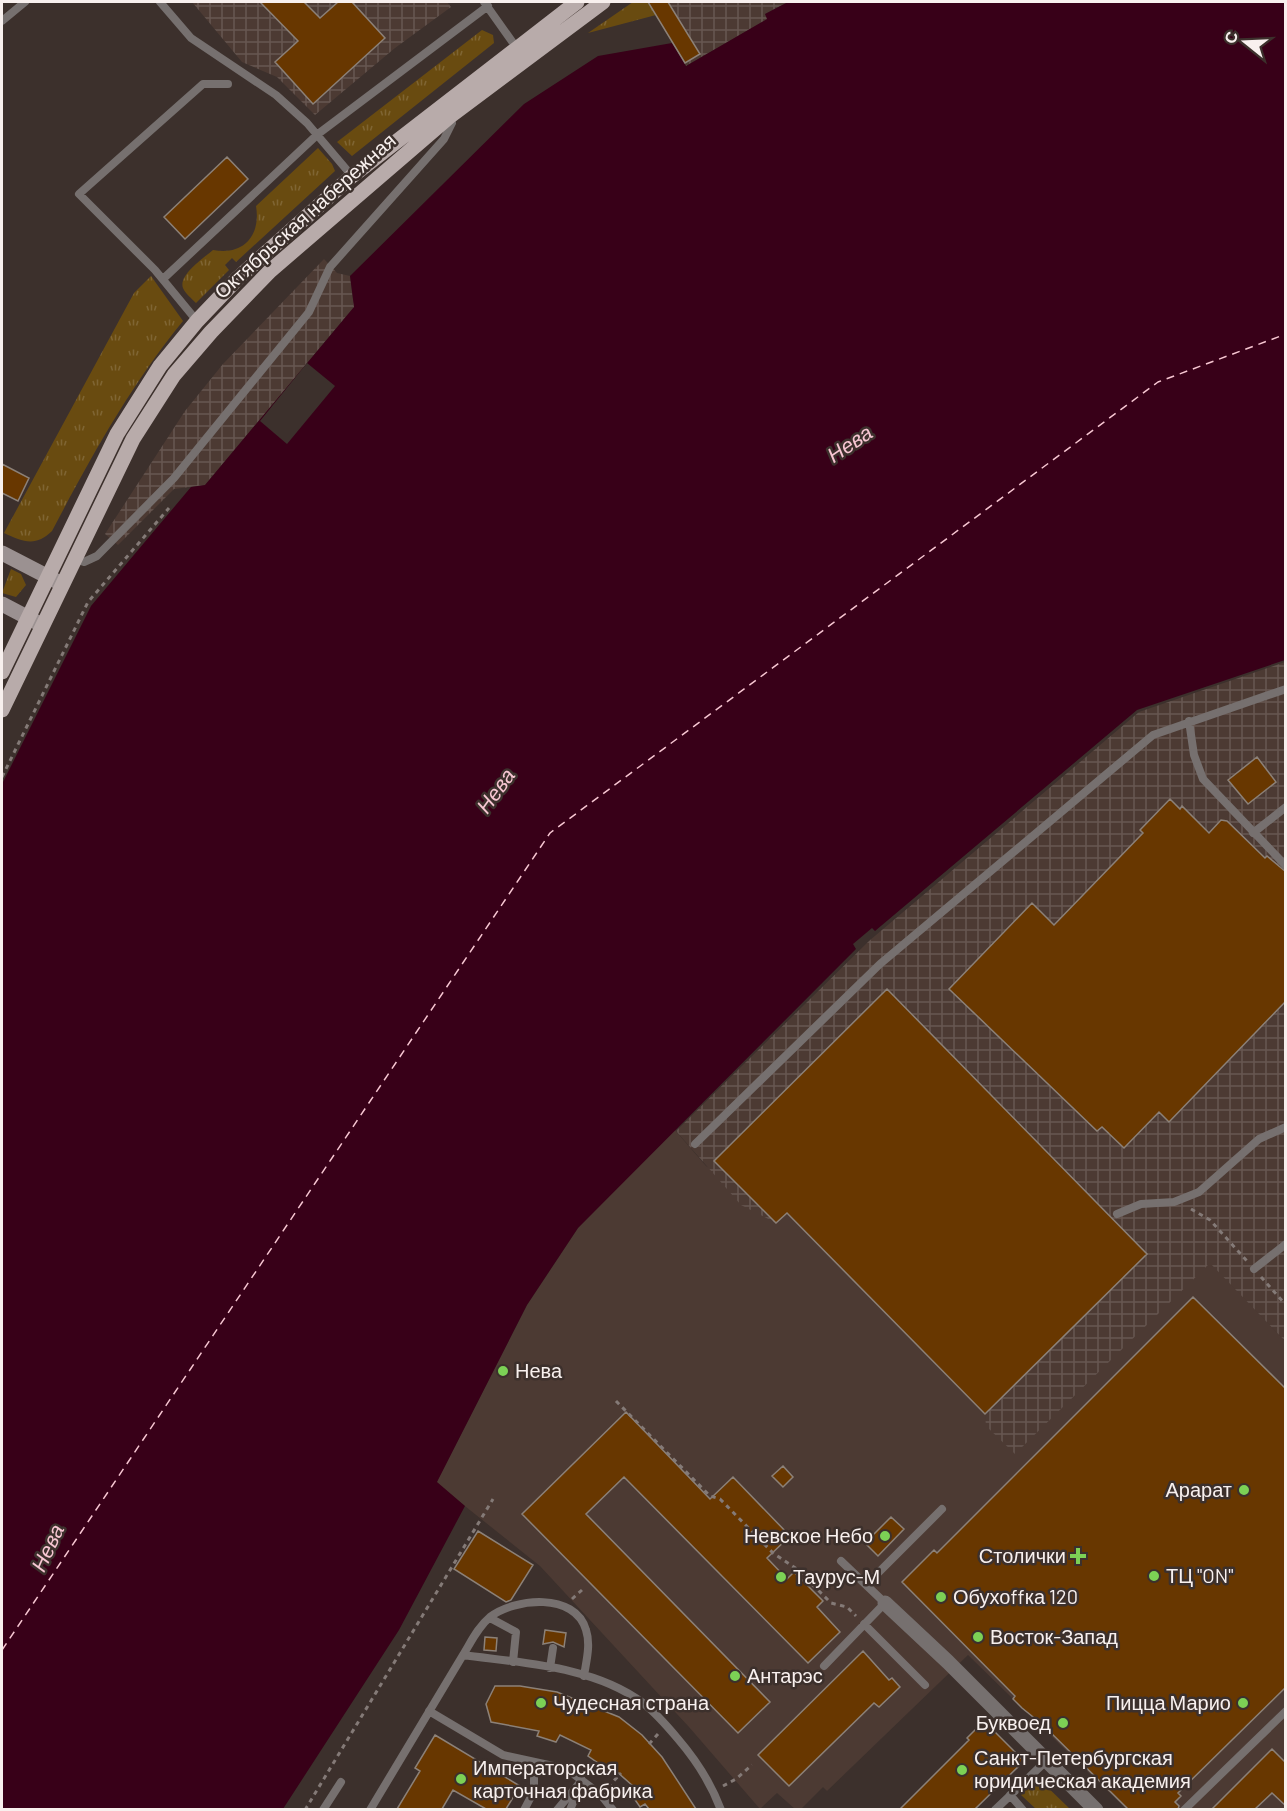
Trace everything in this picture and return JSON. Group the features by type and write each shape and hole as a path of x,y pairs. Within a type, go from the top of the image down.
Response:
{"main road":[{"name":"Октябрьская набережная","path":"2,710 133,439 174,375 211,332 270,271 516,47 576,2"},
{"name":"Октябрьская набережная","path":"2,672 101,466 139,397 197,321 238,278 352,176 603,2"},
{"path":"2,553 63,584"},
{"path":"2,604 43,625"}],"street":[{"path":"885,1603 948,1662 1045,1762 1096,1809"}],"lane":[{"path":"2,21 25,2"},
{"path":"160,2 191,38 276,95 318,134 352,176"},
{"path":"163,279 318,134 486,4 516,47"},
{"path":"197,321 163,279 79,194 203,84 228,84"},
{"path":"75,559 84,562 97,556 174,478 309,312 330,267 450,131 452,123 444,112"},
{"path":"695,1144 880,964 1153,735 1286,689"},
{"path":"1190,721 1194,755 1203,779 1286,866"},
{"path":"1253,833 1286,807"},
{"path":"1117,1214 1141,1204 1174,1202 1199,1192 1259,1139 1286,1127"},
{"path":"1254,1269 1286,1244"},
{"path":"866,1585 942,1509"},
{"path":"824,1666 885,1603 841,1561"},
{"path":"370,1809 463,1655 489,1618 518,1604 534,1601 565,1607 579,1617 586,1630 588,1647 584,1676"},
{"path":"489,1618 516,1632 513,1662"},
{"path":"864,1624 926,1685"},
{"path":"550,1668 553,1647"},
{"path":"463,1655 550,1668 584,1676 624,1691 644,1703 688,1751 713,1790 721,1809"},
{"path":"429,1711 502,1755 534,1764 551,1764 567,1769 601,1795 613,1809"},
{"path":"1184,1809 1286,1711"},
{"path":"995,1809 1045,1762"},
{"path":"524,1809 534,1791 534,1764"},
{"path":"557,1809 582,1780"},
{"path":"570,1809 582,1780"},
{"path":"323,1809 341,1782"},
{"path":"1010,1795 1023,1809"}],"path":[{"path":"2,777 88,602 169,508"},
{"path":"1174,1202 1206,1216 1286,1305"},
{"path":"616,1401 710,1496 720,1499 773,1553 798,1569 831,1603 847,1607 864,1624"},
{"path":"305,1809 493,1499"},
{"path":"713,1790 736,1779 752,1765"},
{"path":"601,1795 621,1773"}],"shaded area":[{"path":"192,2 447,2 451,7 395,48 315,115 277,77 242,62"},
{"path":"648,2 788,2 765,14 768,19 686,66"},
{"path":"324,259 337,273 350,276 354,307 205,485 174,489 118,545 105,534 185,411 223,364"},
{"path":"1285,662 1285,1341 1210,1263 1015,1454 986,1426 985,1414 787,1213 776,1223 741,1205 676,1131 869,941 1139,712"},
{"path":"674,1129 706,1166 787,1213 985,1414 987,1426 1015,1453 1210,1262 1285,1341 1285,1809 1126,1809 968,1655 827,1791 823,1787 800,1810 795,1809 777,1793 760,1809 689,1727 540,1566 436,1483 527,1305 578,1228"}],"green space":[{"path":"633,2 648,2 656,15 588,33"},
{"path":"482,30 493,35 494,43 352,156 337,142"},
{"path":"318,148 335,171 236,262 232,258 225,265 229,270 196,303 183,288 184,278 188,272 213,250 234,250 248,241 256,226 256,206"},
{"path":"151,276 183,321 129,396 52,531 35,541 17,539 4,533 134,293"},
{"path":"11,569 21,574 26,585 16,597 2,593"},
{"path":"1038,1778 1070,1809 1036,1809 1021,1795"}],"water":[{"name":"Нева","path":"788,2 1285,2 1285,660 1137,710 875,931 872,928 853,944 856,949 578,1228 527,1305 437,1482 465,1506 399,1630 283,1809 2,1809 2,784 91,606 191,487 205,485 354,307 350,276 524,104 598,56 672,43 686,66 767,19 765,14"}],"pier":[{"path":"307,363 335,386 287,444 260,421"}],"building":[{"path":"260,2 304,2 320,18 338,2 352,2 385,38 313,104 275,62 298,41"},
{"path":"648,2 668,2 700,54 685,63"},
{"path":"227,157 248,179 185,239 164,217"},
{"path":"2,464 29,478 18,501 2,493"},
{"path":"1257,757 1276,782 1248,804 1228,780"},
{"path":"1170,799 1180,809 1182,806 1209,833 1221,820 1227,821 1265,858 1267,856 1286,872 1286,1001 1169,1122 1159,1112 1124,1148 1102,1127 1097,1131 949,989 1032,903 1054,925 1143,833 1140,830"},
{"path":"887,989 1147,1254 985,1414 787,1213 776,1223 714,1161"},
{"path":"1193,1297 1286,1389 1286,1687 1178,1793 1181,1796 1175,1802 1179,1806 1178,1809 1128,1809 1043,1725 1013,1699 1015,1696 902,1582 934,1550 937,1553"},
{"path":"626,1412 710,1499 733,1477 790,1536 767,1558 787,1579 794,1572 823,1601 817,1607 840,1632 808,1663 624,1477 586,1514 770,1702 738,1733 522,1514"},
{"path":"783,1466 793,1477 783,1487 772,1476"},
{"name":"Невское Небо","path":"891,1517 904,1529 878,1556 865,1543"},
{"path":"478,1531 533,1565 511,1600 506,1602 454,1569"},
{"path":"545,1630 566,1633 564,1647 553,1642 543,1644"},
{"path":"485,1637 497,1638 496,1651 484,1650"},
{"path":"863,1651 889,1680 892,1678 900,1687 879,1707 874,1703 789,1786 758,1755"},
{"path":"495,1686 520,1686 557,1692 619,1717 642,1735 662,1757 696,1809 649,1809 645,1804 640,1807 629,1791 633,1786 608,1764 604,1767 588,1756 591,1750 560,1735 556,1742 537,1736 539,1731 491,1722 486,1704"},
{"name":"Санкт-Петербургская юридическая академия","path":"984,1721 1024,1761 975,1809 900,1809 969,1740 967,1738"},
{"name":"Императорская карточная фабрика","path":"435,1735 520,1786 506,1809 486,1809 453,1790 442,1809 397,1809 420,1771 415,1768"},
{"path":"1272,1749 1286,1763 1286,1806 1272,1793 1255,1809 1212,1809"}],"ferry route":[{"path":"2,1650 550,833 1158,382 1286,334"}],"place":[{"name":"Нева","path":"503,1371"},
{"name":"Арарат","path":"1244,1490"},
{"name":"Невское Небо","path":"885,1536"},
{"name":"Столички","path":"1078,1556"},
{"name":"ТЦ \"ON\"","path":"1154,1576"},
{"name":"Таурус-М","path":"781,1577"},
{"name":"Обухоffка 120","path":"941,1597"},
{"name":"Восток-Запад","path":"978,1637"},
{"name":"Антарэс","path":"735,1676"},
{"name":"Чудесная страна","path":"541,1703"},
{"name":"Пицца Марио","path":"1243,1703"},
{"name":"Буквоед","path":"1063,1723"},
{"name":"Санкт-Петербургская юридическая академия","path":"962,1770"},
{"name":"Императорская карточная фабрика","path":"461,1779"}]}
